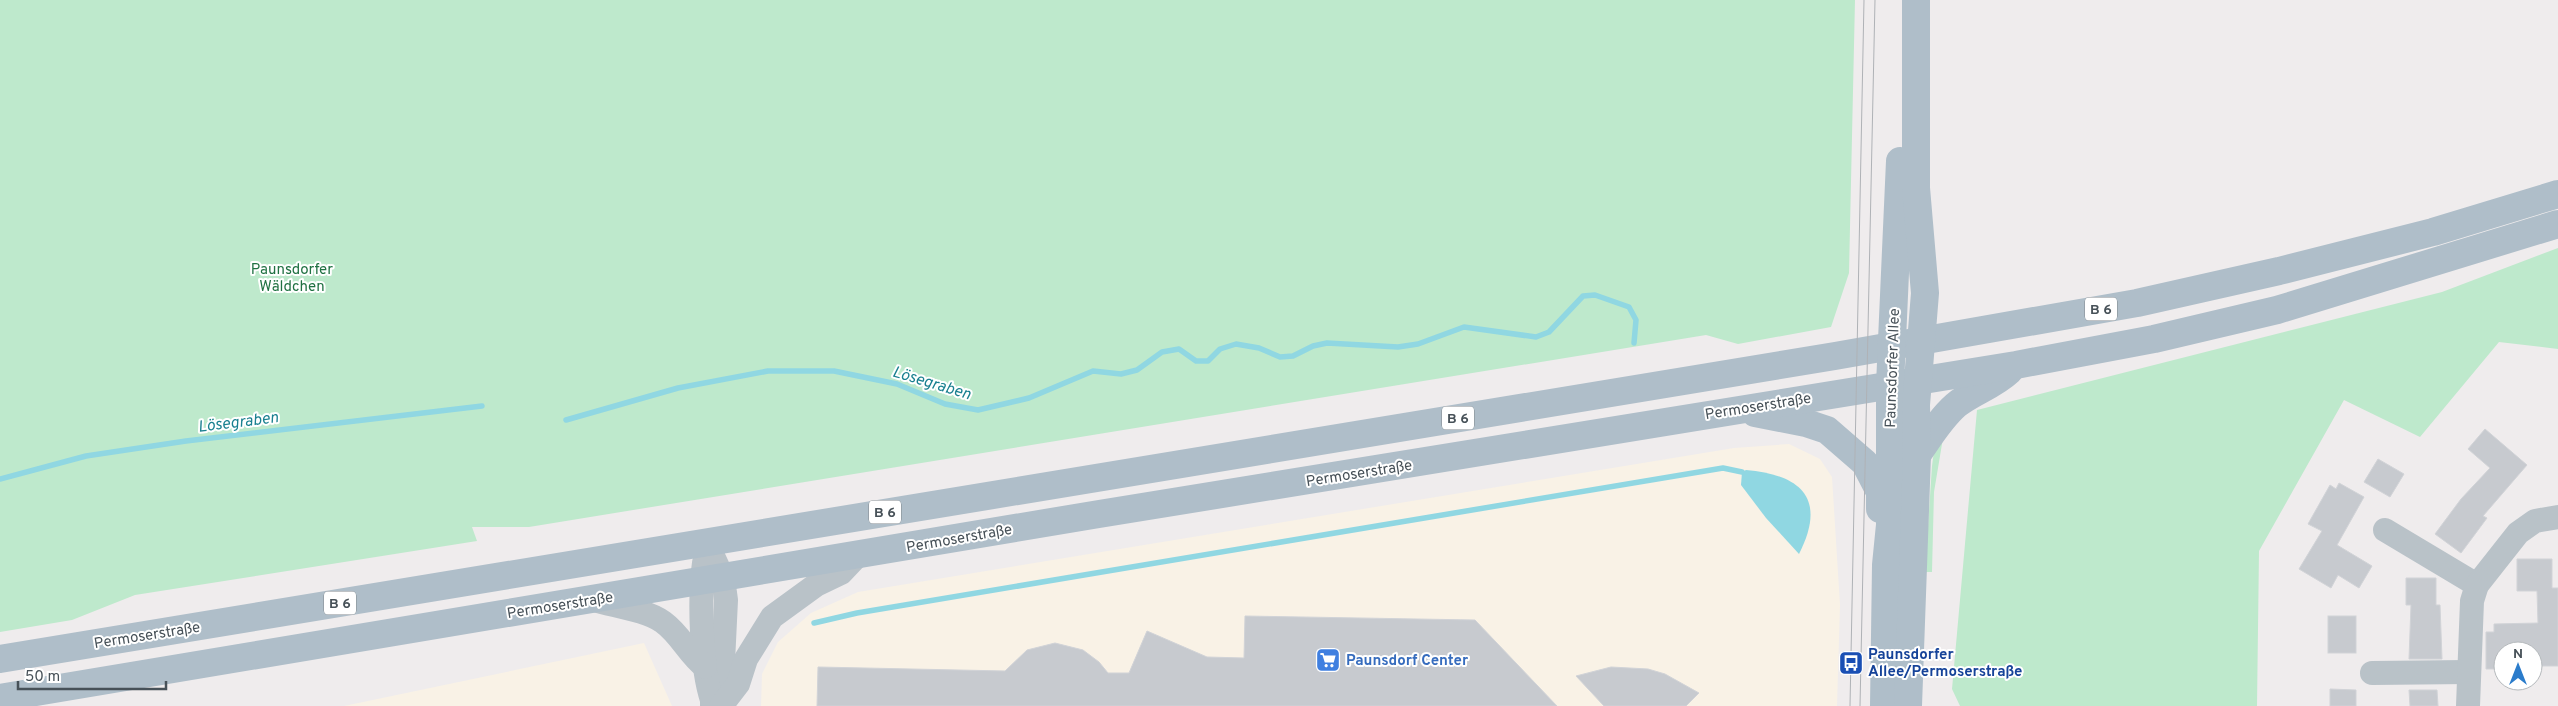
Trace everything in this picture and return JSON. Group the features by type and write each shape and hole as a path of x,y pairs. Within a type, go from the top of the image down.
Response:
{"main road":[{"name":"Paunsdorfer Allee","path":"1908,706 1917,455 1916,405 1925,293 1916,188 1916,0"},
{"name":"Paunsdorfer Allee","path":"1884,706 1886,565 1890,525 1890,385 1902,122 1906,71 1915,31"},
{"name":"B 6","path":"1892,346 2136,303 2279,271 2433,232 2558,194"},
{"name":"Permoserstraße","path":"0,698 2016,365 2154,338 2277,310 2558,224"},
{"name":"Permoserstraße","path":"0,659 1892,346"},
{"path":"1917,455 1943,418 1957,405 1998,382 2016,365"},
{"path":"1741,409 1806,423 1826,430 1865,463 1880,492 1882,544 1886,565"}],"street":[{"path":"2468,706 2472,601 2477,585 2518,532 2535,521 2558,517"},
{"path":"2385,530 2477,585"},
{"path":"706,541 712,580 705,667 706,683 715,704"},
{"path":"715,704 738,684 746,659 772,617 816,585 841,573 858,555"},
{"path":"712,580 726,600 722,683 715,704"},
{"path":"594,600 650,615 663,622 681,638 691,656 705,667"},
{"path":"2372,672 2468,672"}],"shaded area":[{"path":"1789,444 1820,459 1832,477 1840,605 1837,706 761,706 762,674 778,642 811,613 858,592 1734,448"},
{"path":"644,643 672,706 344,706"}],"green space":[{"name":"Paunsdorfer Wäldchen","path":"0,0 1855,0 1849,273 1831,327 1738,344 1706,335 529,527 472,527 477,541 135,595 72,620 0,632"},
{"path":"2558,248 2558,349 2499,342 2420,437 2344,400 2259,551 2257,706 1960,706 1952,689 1977,410 2442,292"},
{"path":"1943,438 1934,492 1932,572 1925,572 1934,451"}],"water":[{"path":"1746,470 1782,478 1795,484 1804,493 1809,505 1810,518 1807,535 1799,554 1766,518 1741,485 1742,472"}],"building":[{"path":"2485,429 2527,465 2483,516 2487,518 2461,553 2435,534 2461,499 2490,468 2468,449"},
{"path":"2378,459 2404,474 2390,497 2364,482"},
{"path":"2339,483 2364,497 2337,545 2372,566 2359,588 2338,575 2331,588 2299,569 2322,531 2308,524 2330,485 2336,489"},
{"path":"2517,559 2552,559 2552,588 2558,588 2558,666 2543,666 2543,641 2493,641 2493,669 2486,669 2486,632 2494,632 2494,624 2538,623 2537,591 2517,591"},
{"path":"2406,578 2436,578 2436,605 2440,605 2442,659 2409,659 2411,605 2406,605"},
{"name":"Paunsdorf Center","path":"1245,616 1475,620 1557,706 817,706 818,667 1005,671 1027,650 1055,643 1083,650 1099,662 1108,673 1129,673 1147,631 1207,657 1244,658"},
{"path":"2328,616 2356,616 2356,653 2328,653"},
{"path":"1611,667 1648,669 1665,674 1699,693 1686,706 1604,706 1576,676"},
{"path":"2330,689 2356,690 2356,706 2330,706"},
{"path":"2409,690 2437,690 2438,706 2410,706"}],"waterway":[{"name":"Lösegraben","path":"566,420 678,388 768,371 834,371 897,384 945,404 978,410 1029,398 1093,371 1121,374 1137,370 1162,352 1179,349 1196,361 1208,361 1220,349 1236,344 1259,348 1280,357 1293,356 1313,346 1327,343 1398,347 1418,344 1464,327 1536,337 1549,332 1583,296 1595,295 1629,307 1636,320 1634,343"},
{"name":"Lösegraben","path":"0,479 86,456 186,441 482,406"},
{"path":"814,623 857,613 1723,468 1742,472"}],"tram line":[{"path":"1850,706 1864,0"},
{"path":"1860,706 1875,0"}],"place":[{"name":"Paunsdorf Center","path":"1328,660"},
{"name":"Paunsdorfer Allee/Permoserstraße","path":"1851,663"}]}
